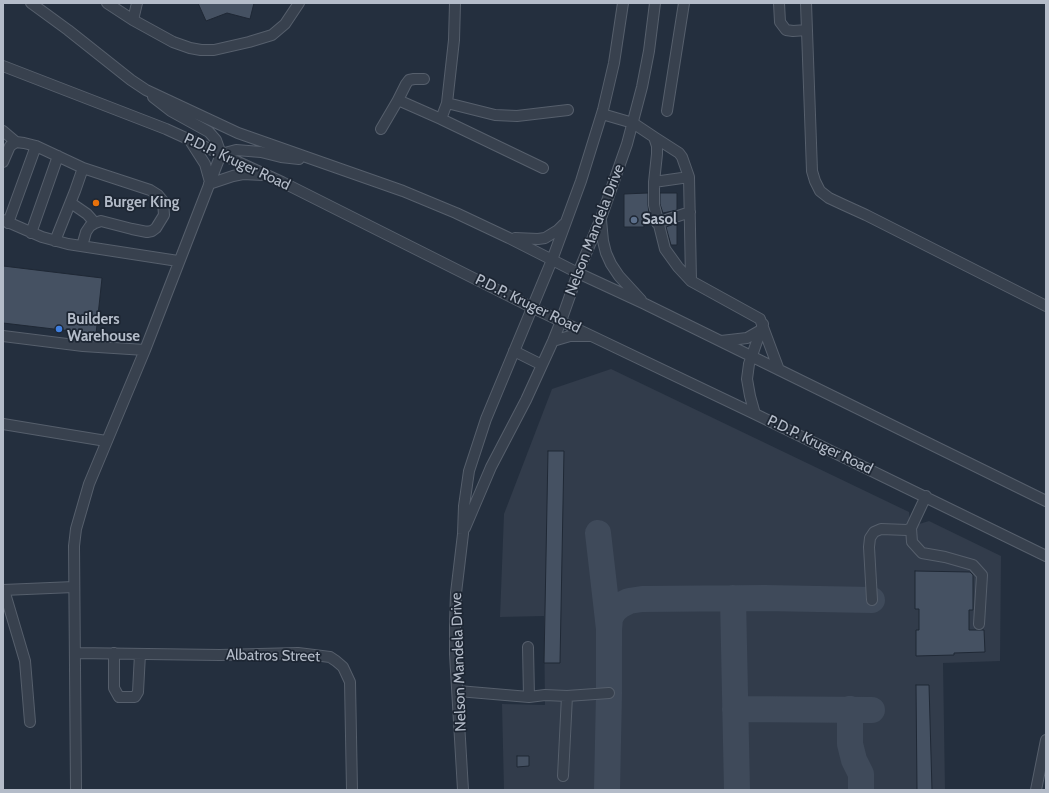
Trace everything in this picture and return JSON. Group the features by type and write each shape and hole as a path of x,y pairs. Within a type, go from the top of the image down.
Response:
{"street":[{"name":"P.D.P. Kruger Road","path":"31,3 146,90 238,133 403,191 509,238 1046,500"},
{"path":"108,3 133,20 173,42 201,50 214,50 272,35 285,24 299,3"},
{"path":"133,20 137,3"},
{"path":"441,119 447,103 454,40 455,3"},
{"name":"Nelson Mandela Drive","path":"463,790 455,654 456,593 469,471 486,418 533,308 566,223 583,174 602,114 614,63 623,3"},
{"name":"Nelson Mandela Drive","path":"463,534 490,467 526,400 553,340 578,273 601,218 633,123 649,51 655,3"},
{"path":"667,111 684,3"},
{"path":"779,3 780,22 786,30 806,30"},
{"path":"806,3 812,171 820,190 829,198 866,215 1046,306"},
{"name":"P.D.P. Kruger Road","path":"3,66 166,129 268,176 533,308 561,320 926,496 1046,556"},
{"path":"381,129 409,80 414,78 424,79"},
{"path":"76,790 74,546 76,529 89,484 145,350 178,261 221,154 216,140 209,132 160,103 146,90"},
{"path":"398,100 543,168"},
{"path":"447,103 495,115 517,116 568,110"},
{"path":"602,114 633,123 679,153 682,157 689,177 691,281"},
{"path":"3,131 16,142 36,146 83,168 150,190 158,195 163,201 164,215 156,228 152,231 147,232 101,221 90,226 86,232 82,246"},
{"path":"654,137 657,146 654,204 657,223 665,249 678,267 691,281 760,319 779,370"},
{"path":"189,139 205,164 209,183"},
{"path":"3,162 10,146 16,142"},
{"path":"36,146 6,222 54,241 178,261"},
{"path":"221,154 236,150 261,152 292,159 308,158"},
{"path":"31,233 58,156"},
{"path":"54,241 83,168"},
{"path":"209,183 243,174 268,176"},
{"path":"654,182 689,177"},
{"path":"70,203 87,214 95,223"},
{"path":"657,223 690,212"},
{"path":"601,218 603,241 606,254 611,264 619,276 645,304"},
{"path":"509,238 545,238 566,223"},
{"path":"721,341 747,338 762,327"},
{"path":"756,414 750,396 747,379 749,364 753,357 762,327"},
{"path":"3,336 83,346 145,350"},
{"path":"553,340 570,336 593,336"},
{"path":"514,351 542,365"},
{"path":"3,424 106,441"},
{"path":"926,496 911,528 912,542 922,553 945,557 973,565 982,575 979,624"},
{"path":"872,600 869,548 870,538 874,532 881,529 908,530 911,528"},
{"path":"30,722 25,661 4,590 74,588"},
{"path":"528,646 528,698"},
{"name":"Albatros Street","path":"75,653 220,655 298,653 322,655 336,661 343,667 350,682 352,790"},
{"path":"114,653 114,688 119,697 134,697 138,692 140,654"},
{"path":"458,691 528,698 545,695 567,696 609,693"},
{"path":"563,776 567,696"},
{"path":"1036,790 1046,740"}],"shaded area":[{"path":"611,369 909,512 910,522 916,525 929,521 1001,556 1000,661 943,663 945,790 504,790 502,704 545,705 544,616 500,617 504,514 552,389"}],"building":[{"path":"198,3 254,3 250,19 227,13 206,21"},
{"path":"648,193 649,213 643,214 644,227 624,227 624,194"},
{"path":"660,193 677,193 677,210 663,213 660,204"},
{"path":"677,223 677,245 671,245 666,227"},
{"path":"3,266 102,278 96,334 3,323"},
{"path":"548,451 564,451 560,663 544,663"},
{"path":"915,571 970,572 973,575 973,610 969,610 969,630 984,630 985,652 954,653 954,655 916,656 916,630 919,630 919,609 915,609"},
{"path":"916,685 929,685 932,790 917,790"},
{"path":"517,756 529,756 529,766 517,767"}],"taxiway":[{"path":"598,533 609,629"},
{"path":"733,598 737,790"},
{"path":"607,790 609,630 610,618 614,611 621,605 629,601 642,599 765,598 872,600"},
{"path":"735,709 872,710"},
{"path":"850,709 850,744 854,760 861,774 861,790"}],"place":[{"name":"Burger King","path":"96,203"},
{"name":"Sasol","path":"634,220"},
{"name":"Builders Warehouse","path":"59,329"}]}
